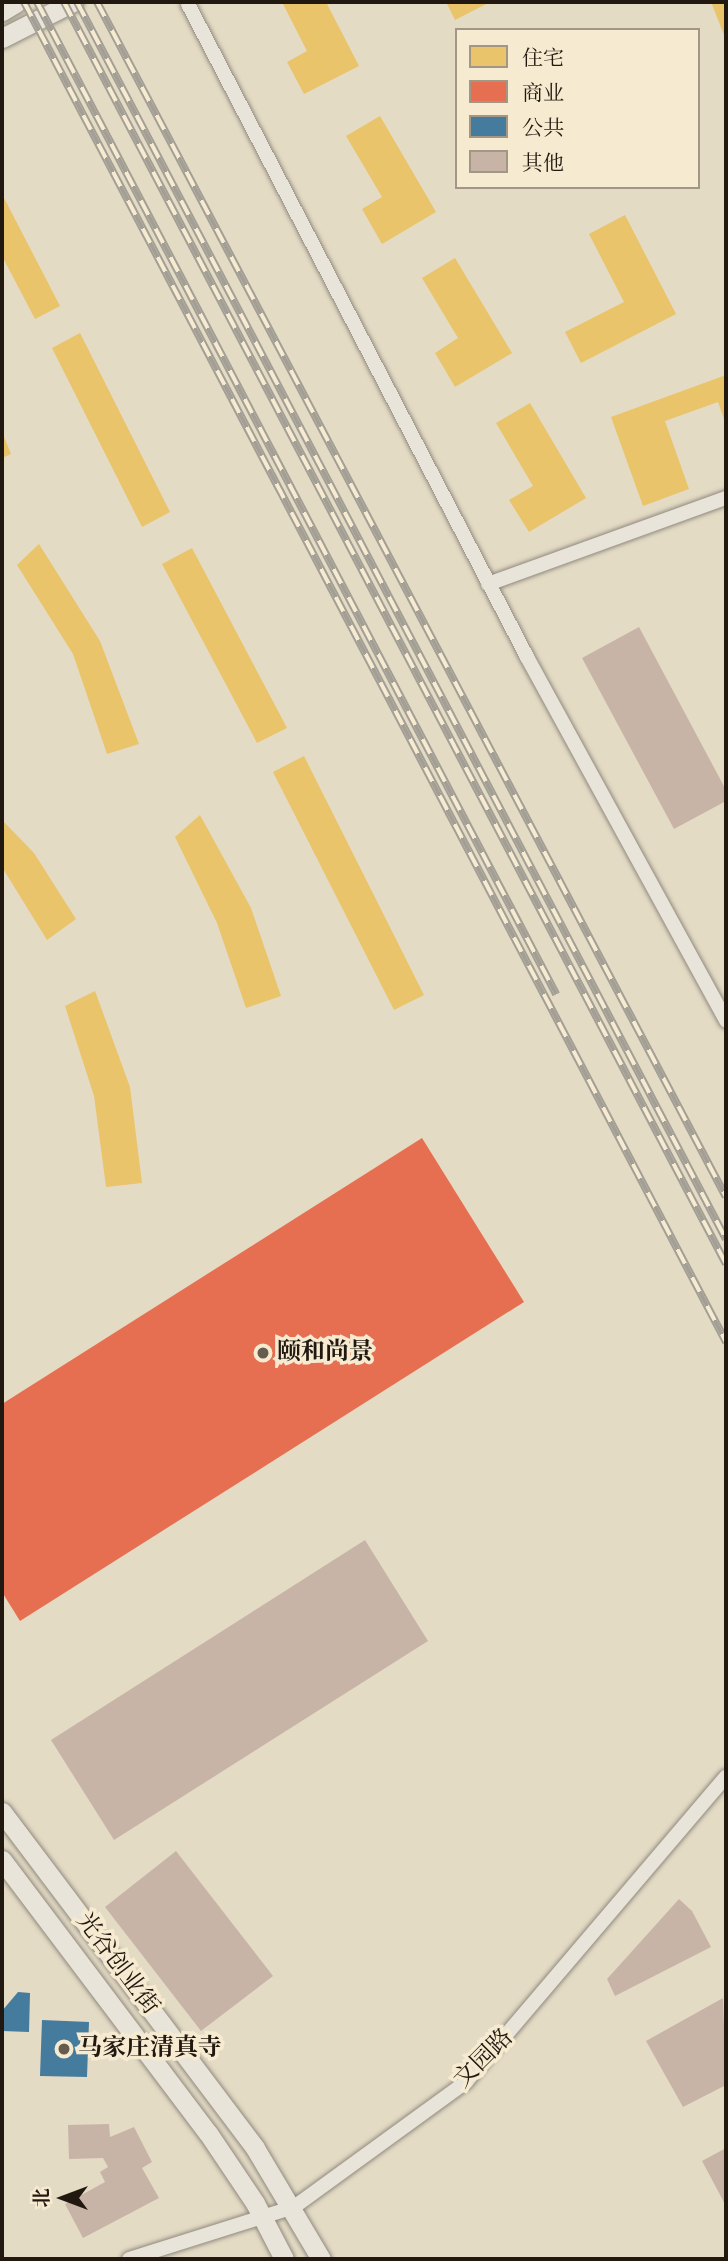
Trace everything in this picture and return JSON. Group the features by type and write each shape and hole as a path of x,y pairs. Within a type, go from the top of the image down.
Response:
{"main road":[{"path":"2,11 17,2"},
{"path":"2,38 73,2"},
{"name":"光谷创业街","path":"2,1812 256,2148 294,2207 321,2259"},
{"name":"光谷创业街","path":"2,1860 208,2133 262,2217 284,2259"}],"street":[{"path":"187,2 488,584 726,1021"},
{"path":"488,584 726,498"},
{"name":"文园路","path":"129,2259 294,2207 466,2082 726,1777"}],"building: 住宅":[{"path":"282,2 326,2 359,66 304,94 287,62 307,51"},
{"path":"446,2 490,2 455,20"},
{"path":"711,2 726,2 726,40"},
{"path":"380,116 436,212 382,244 362,209 382,197 346,136"},
{"path":"2,194 60,306 35,319 2,256"},
{"path":"625,215 676,314 581,363 565,332 624,302 589,234"},
{"path":"455,258 512,353 455,387 435,353 458,338 422,278"},
{"path":"80,333 170,512 142,527 52,348"},
{"path":"726,375 726,425 718,402 665,421 689,489 643,506 611,417"},
{"path":"530,403 586,498 529,532 509,500 533,486 496,423"},
{"path":"2,432 11,454 2,458"},
{"path":"39,544 100,641 139,744 107,754 73,654 17,565"},
{"path":"192,548 287,728 257,743 162,564"},
{"path":"304,756 424,995 394,1010 273,772"},
{"path":"200,815 251,908 281,996 246,1008 217,923 175,837"},
{"path":"2,820 34,853 76,919 47,940 2,867"},
{"path":"95,991 130,1087 142,1183 106,1187 94,1096 65,1006"}],"building: 商业":[{"name":"颐和尚景","path":"422,1138 524,1302 20,1621 2,1592 2,1404"}],"building: 公共":[{"path":"18,1992 30,1993 29,2032 2,2031 2,2011"},
{"name":"马家庄清真寺","path":"42,2020 89,2022 87,2077 40,2076"}],"building: 其他":[{"path":"639,627 726,790 726,801 674,829 582,658"},
{"path":"365,1540 428,1641 114,1840 51,1740"},
{"path":"176,1851 273,1976 201,2031 105,1907"},
{"path":"679,1899 692,1911 711,1947 615,1996 607,1979"},
{"path":"723,1998 726,2085 683,2107 646,2041"},
{"path":"109,2124 110,2137 134,2127 152,2162 142,2168 159,2198 83,2238 65,2204 105,2182 100,2172 108,2167 103,2158 69,2159 68,2125"},
{"path":"726,2148 726,2206 702,2161"}],"railway":[{"path":"24,2 726,1342"},
{"path":"37,2 556,994"},
{"path":"64,2 726,1264"},
{"path":"77,2 726,1239"},
{"path":"97,2 726,1197"}],"place":[{"name":"颐和尚景","path":"263,1353"},
{"name":"马家庄清真寺","path":"64,2049"}]}
